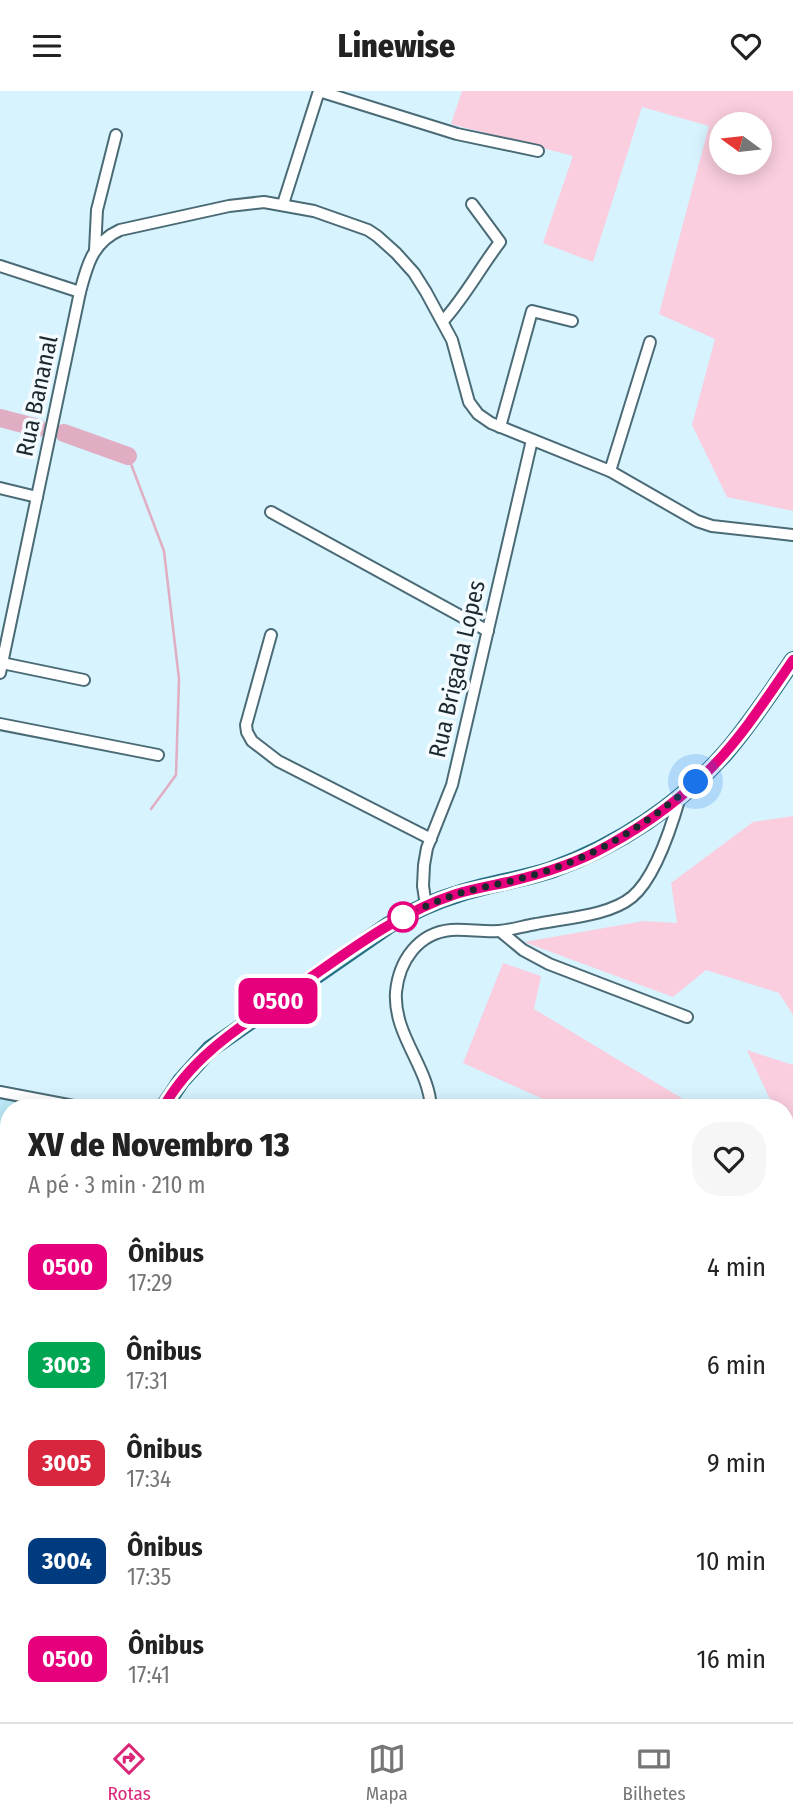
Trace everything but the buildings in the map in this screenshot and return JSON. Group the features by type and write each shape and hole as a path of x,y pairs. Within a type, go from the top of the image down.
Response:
{"main road":[{"path":"169,1099 196,1063 217,1044 403,917 456,894 530,876 577,860 629,834 712,768 792,665"}],"street":[{"path":"283,204 319,91 457,134 538,151"},
{"path":"95,250 97,210 116,135"},
{"path":"95,250 105,238 130,227 243,203 283,204 355,224 377,236 397,253 414,273 443,321 455,349 469,402 478,414 500,428 610,471 697,521 712,526 793,535"},
{"path":"443,321 500,242 472,204"},
{"name":"Rua Bananal","path":"1,668 80,292 95,250"},
{"path":"0,266 80,292"},
{"path":"500,428 533,311 572,321"},
{"path":"610,471 650,342"},
{"name":"Rua Brigada Lopes","path":"426,906 424,865 452,785 533,440"},
{"path":"0,488 37,498"},
{"path":"271,512 488,631"},
{"path":"271,635 246,725 252,741 278,761 431,839"},
{"path":"1,668 84,680"},
{"path":"0,723 158,755"},
{"path":"429,1099 427,1087 400,1026 396,1001 399,977 413,949 422,939 436,933 451,930 500,931 618,906 639,890 651,870 672,825 680,796"},
{"path":"500,931 523,950 550,964 687,1017"},
{"path":"0,1092 37,1099"}],"shaded area":[{"path":"462,91 793,91 793,511 727,497 692,425 715,339 659,314 709,126 642,107 593,262 543,243 573,156 451,124"},
{"path":"793,816 793,1015 779,993 706,970 673,997 524,942 644,921 677,923 671,883 753,822"},
{"path":"503,963 541,976 534,1009 683,1099 543,1099 463,1063"},
{"path":"747,1050 793,1065 793,1099 770,1099"},
{"path":"0,1095 21,1099 0,1099"}],"waterway":[{"path":"0,418 38,428"},
{"path":"64,433 128,456"},
{"path":"128,456 164,551 179,679 176,775 151,809"}],"bus line":[{"name":"0500","path":"168,1099 210,1049 389,925 456,894 530,876 577,860 629,834 712,768 746,727 793,660"}],"route":[{"path":"403,917 456,894 530,876 605,848 656,815 696,782"}]}
